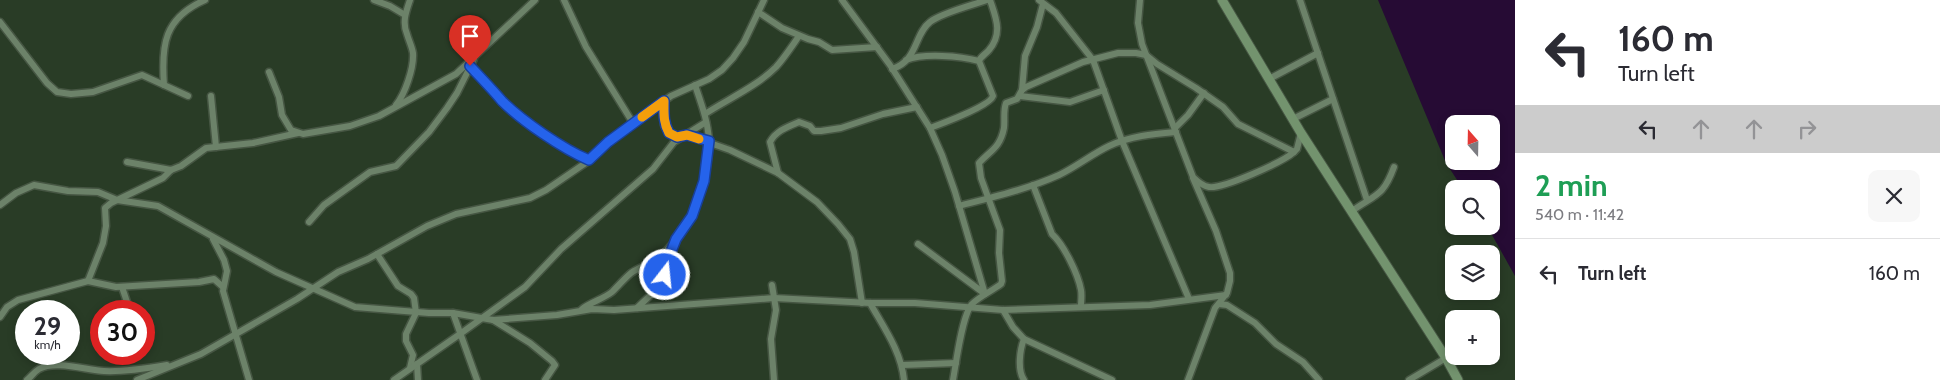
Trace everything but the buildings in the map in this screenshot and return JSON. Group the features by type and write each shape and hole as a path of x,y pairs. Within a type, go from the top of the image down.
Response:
{"street":[{"path":"374,0 390,6 405,15"},
{"path":"394,108 405,92 413,61 413,51 404,26 410,0"},
{"path":"88,281 106,226 105,208 117,200 163,178 171,170 181,166 200,151 216,147 253,143 298,133 303,134 350,126 379,116 456,74 536,0"},
{"path":"564,0 586,47 633,123"},
{"path":"137,380 201,354 338,272 377,254 405,237 456,214 530,198 546,190 589,160 608,142 671,96 709,79 733,58 752,29 764,0"},
{"path":"842,0 892,69 930,128 942,155 960,206 985,294"},
{"path":"892,69 899,67 906,60 928,22 989,0 998,25 998,34 989,50 979,61"},
{"path":"1140,0 1138,23 1142,44 1193,177 1216,231 1230,272 1230,287 1215,308 1188,380"},
{"path":"1222,0 1301,133 1445,356"},
{"path":"1300,0 1367,200"},
{"path":"164,85 163,56 173,22 201,1"},
{"path":"1021,93 1025,56 1037,27 1041,2 1056,12 1094,60 1122,141 1189,299"},
{"path":"758,12 782,28 819,42 832,50 876,47"},
{"path":"0,22 47,83 57,92 71,94 93,92 142,75 188,96"},
{"path":"394,380 525,287 561,249 653,169 666,151 682,136 767,74 789,51 799,36"},
{"path":"953,380 969,309 977,299 1001,284 1002,281 999,253 1001,234 981,178 979,164 995,150 1000,140 1004,128 1006,103 1032,83 1060,73 1077,64 1130,52 1142,44"},
{"path":"1130,52 1146,55 1223,106 1238,124 1294,152"},
{"path":"1269,79 1318,53"},
{"path":"906,60 929,55 944,58 969,58 979,61"},
{"path":"309,222 324,205 370,172 396,166 429,132 447,108 475,56"},
{"path":"930,128 952,121 992,100 993,96 979,61"},
{"path":"470,66 514,110 552,139 589,160"},
{"path":"269,72 279,97 282,115 287,124 298,133"},
{"path":"581,310 611,292 630,274 655,261 676,239 692,216 704,181 709,141 706,118 695,85"},
{"path":"1021,93 1070,102 1104,90"},
{"path":"960,206 1033,185 1060,175 1108,146 1122,141 1176,130 1204,93"},
{"path":"211,96 216,147"},
{"path":"1293,119 1333,100"},
{"path":"664,101 664,125 669,133 677,137 687,135 709,141 730,150 778,173 817,202 846,232 854,252 862,303"},
{"path":"778,173 770,142 774,134 780,131 799,122 803,122 814,130 832,130 883,114 917,106"},
{"path":"1193,177 1204,186 1214,187 1230,183 1294,152 1297,149 1301,133"},
{"path":"127,162 171,170"},
{"path":"1352,211 1367,200 1380,194 1394,167"},
{"path":"0,205 16,193 34,185 68,191 98,192 117,200 158,206 212,238 276,272 355,307 453,313 493,320 557,315 581,310 774,298 862,303 915,303 969,309 1003,310 1150,305 1226,295"},
{"path":"1033,185 1052,234 1058,239 1078,278 1082,293 1080,306"},
{"path":"212,238 221,251 227,271 223,286 225,299 248,380"},
{"path":"637,308 658,288 663,280 666,265 676,239"},
{"path":"918,244 985,294"},
{"path":"377,254 398,286 411,294 416,305 416,312 406,334 406,341 413,355 410,368"},
{"path":"0,317 7,308 18,300 88,281 102,285 122,287 199,282 209,278 214,279 223,286"},
{"path":"772,285 776,310 770,351 774,380"},
{"path":"122,287 126,300"},
{"path":"870,303 903,365 904,380"},
{"path":"1219,304 1226,305 1255,323 1276,344 1303,362 1319,380"},
{"path":"1003,310 1013,327 1024,339 1112,380"},
{"path":"453,313 477,380"},
{"path":"493,320 530,343 552,361 555,365 554,368 545,380"},
{"path":"1024,339 1021,346 1020,368 1021,377 1024,380"},
{"path":"1409,380 1445,359"},
{"path":"27,380 38,370 53,366 84,368 105,372 142,369 178,363"},
{"path":"903,365 956,363"},
{"path":"417,364 418,380"},
{"path":"1450,365 1458,380"}],"shaded area":[{"path":"1378,0 1515,0 1515,276 1500,249 1500,245 1498,245 1492,235 1500,235 1500,180 1457,180 1451,170 1500,170 1500,115 1445,115 1445,161"}],"slow traffic":[{"path":"642,117 664,101 664,125 669,133 677,137 687,135 699,139"}],"route":[{"path":"470,66 503,101 534,126 576,154 589,160 608,142 664,101 664,125 669,133 677,137 687,135 709,141 704,181 692,216 687,226 676,239 666,265 665,275"}]}
